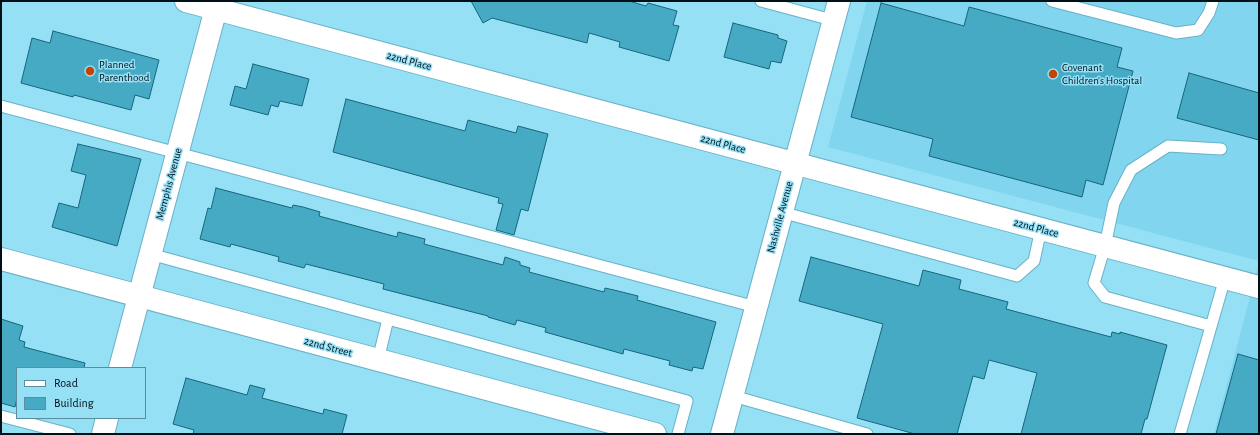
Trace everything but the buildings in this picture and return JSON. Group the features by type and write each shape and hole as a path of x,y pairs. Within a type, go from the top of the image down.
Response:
{"street":[{"name":"22nd Place","path":"186,1 217,5 794,163 1259,288"},
{"name":"Memphis Avenue","path":"120,367 217,5"},
{"name":"Nashville Avenue","path":"722,434 836,11"},
{"name":"22nd Street","path":"1,259 655,434"},
{"path":"102,434 107,419"}],"lane":[{"path":"761,1 836,11"},
{"path":"1052,1 1176,33 1198,30 1209,13 1213,1"},
{"path":"1,106 756,307"},
{"path":"1211,326 1105,297 1094,283 1105,246 1114,203 1130,170 1168,146 1221,149"},
{"path":"782,212 1017,276 1034,261 1041,229"},
{"path":"150,254 687,401 678,434"},
{"path":"1180,434 1225,278"},
{"path":"378,360 388,319"},
{"path":"733,396 867,434"},
{"path":"1,416 70,434"}],"shaded area":[{"name":"Covenant Children’s Hospital","path":"867,1 1259,1 1259,261 828,147"},
{"path":"1259,262 1259,434 1214,434"}],"place":[{"name":"Planned Parenthood","path":"90,71"},
{"name":"Covenant Children’s Hospital","path":"1053,74"}]}
